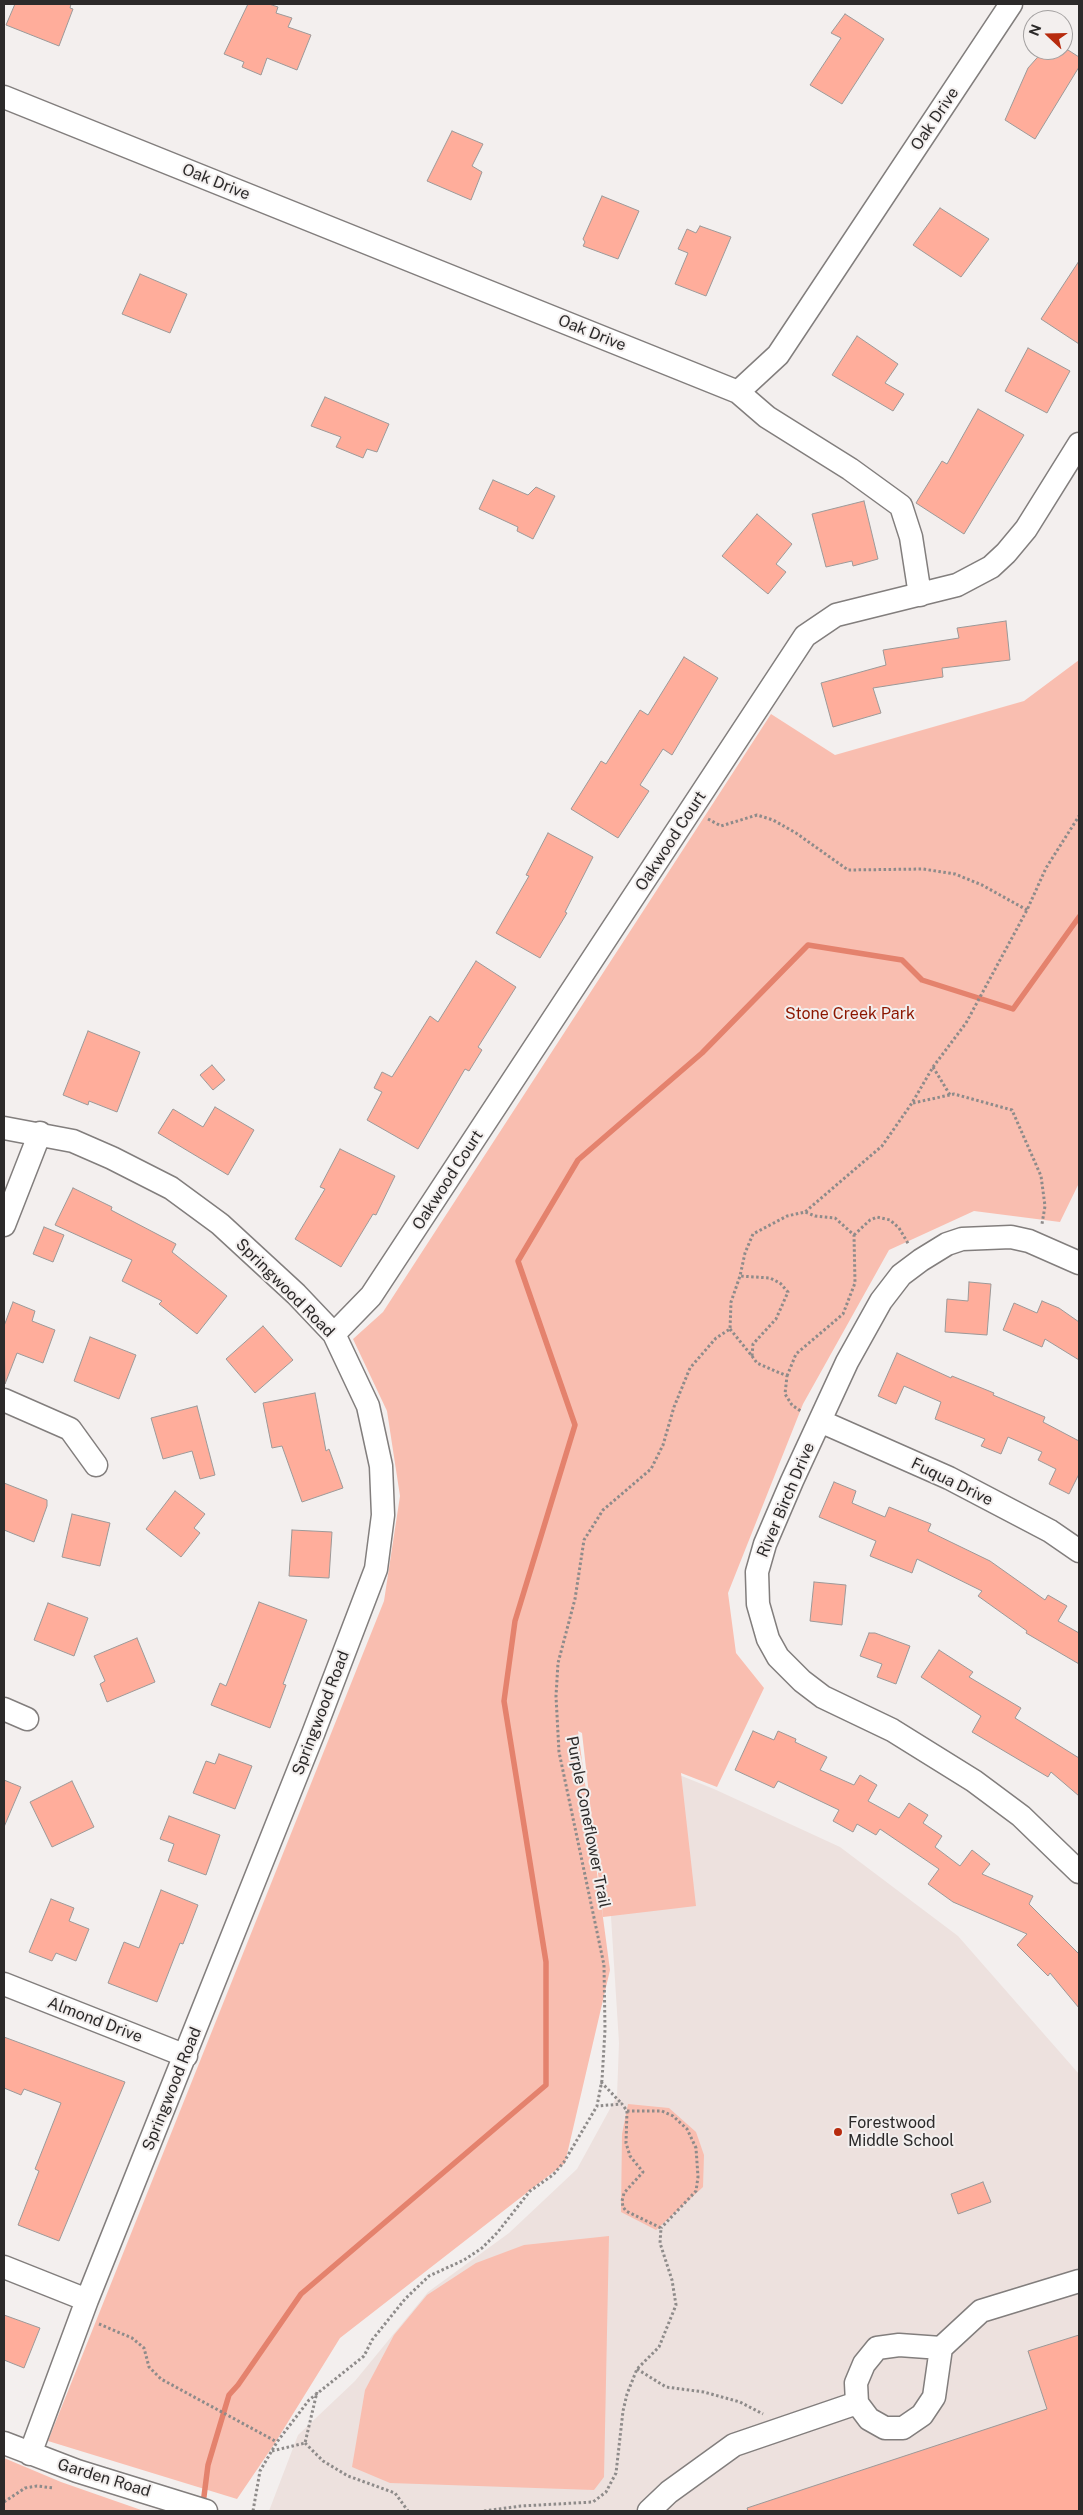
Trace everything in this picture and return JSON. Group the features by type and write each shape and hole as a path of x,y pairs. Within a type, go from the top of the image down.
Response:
{"street":[{"name":"Oak Drive","path":"4,97 738,392 778,355 1012,4"},
{"path":"738,392 767,417 850,469 901,506 911,537 920,595"},
{"name":"Oakwood Court","path":"334,1334 371,1296 805,636 836,616 957,585 991,567 1006,553 1026,529 1079,444"},
{"name":"Springwood Road","path":"4,1128 40,1133 73,1141 112,1158 171,1188 220,1224 296,1294 334,1334 368,1406 380,1466 383,1515 376,1569 186,2056 87,2300 30,2454"},
{"path":"4,1225 40,1133"},
{"name":"River Birch Drive","path":"1079,1263 1029,1242 996,1237 962,1239 947,1244 901,1275 881,1302 812,1417 764,1544 757,1572 758,1604 768,1639 778,1657 802,1680 824,1698 892,1730 974,1781 1021,1816 1079,1872"},
{"path":"4,1400 70,1429 96,1465"},
{"name":"Fuqua Drive","path":"812,1417 949,1478 1050,1531 1079,1551"},
{"path":"4,1709 27,1719"},
{"name":"Almond Drive","path":"4,1984 186,2056"},
{"path":"4,2267 87,2300"},
{"path":"941,2348 899,2345 877,2348 864,2364 856,2383 857,2403 868,2420 885,2428 903,2428 922,2415 934,2397 941,2348 981,2311 1079,2281"},
{"path":"649,2511 668,2492 734,2445 857,2403"},
{"name":"Garden Road","path":"4,2443 77,2471 138,2488 206,2511"}],"path":[{"path":"705,817 721,826 757,815 773,820 796,833 848,870 923,869 956,874 982,885 1027,910"},
{"path":"787,1376 757,1363 730,1329 732,1302 745,1253 753,1234 787,1216 805,1212 882,1146 912,1103 933,1066 966,1023 1027,910 1046,868 1079,816"},
{"path":"933,1066 950,1095"},
{"path":"912,1103 954,1094 1012,1110 1041,1176 1045,1206 1041,1227"},
{"path":"805,1212 815,1216 835,1218 854,1235"},
{"path":"812,1417 792,1405 785,1394 787,1376 796,1354 843,1314 854,1283 854,1235 870,1220 877,1218 890,1220 895,1224 909,1245"},
{"path":"740,1276 770,1278 780,1283 788,1292 776,1319 754,1344 752,1356"},
{"name":"Purple Coneflower Trail","path":"253,2511 260,2471 277,2442 318,2392 364,2356 372,2340 405,2299 429,2276 464,2260 482,2248 497,2233 530,2191 553,2175 564,2162 597,2106 605,2030 604,1965 559,1752 556,1696 558,1662 575,1599 584,1540 603,1510 651,1469 663,1445 674,1407 690,1368 716,1338 730,1329"},
{"path":"742,1346 754,1344"},
{"path":"601,2082 627,2111 626,2143 630,2156 643,2172 624,2193 623,2207 626,2211 661,2228"},
{"path":"597,2106 622,2104"},
{"path":"484,2511 521,2506 593,2502 606,2492 616,2473 623,2411 638,2369 659,2347 676,2305 672,2280 660,2243 661,2228 696,2191 698,2177 696,2148 687,2129 673,2116 662,2111 627,2111"},
{"path":"96,2322 132,2338 144,2348 149,2367 161,2379 277,2442"},
{"path":"638,2369 666,2387 704,2392 740,2402 769,2416"},
{"path":"305,2443 318,2392"},
{"path":"272,2451 305,2443"},
{"path":"305,2443 323,2461 348,2476 395,2493 408,2511"},
{"path":"4,2502 25,2488 37,2486 54,2488"}],"shaded area":[{"name":"Forestwood Middle School","path":"585,1737 714,1789 840,1847 958,1936 1079,2074 1079,2511 269,2511 298,2435 355,2381 428,2292 509,2233 577,2169 617,2096 619,2043 610,1901"}],"green space":[{"name":"Stone Creek Park","path":"1079,660 1079,1183 1060,1222 974,1211 889,1250 803,1404 728,1593 736,1653 764,1688 717,1787 681,1773 696,1906 603,1917 582,1733 578,1731 610,1970 565,2163 340,2338 275,2443 237,2499 48,2441 384,1601 400,1496 387,1411 353,1339 383,1312 771,714 835,755 1024,701"},
{"path":"628,2104 669,2108 696,2132 704,2155 703,2187 656,2230 621,2212 622,2134"},
{"path":"609,2236 604,2477 594,2490 390,2483 352,2467 365,2390 394,2335 427,2295 476,2263 524,2245"},
{"path":"4,2458 61,2482 144,2511 4,2511"}],"building":[{"path":"15,4 71,4 70,8 73,9 59,46 6,25"},
{"path":"248,4 269,4 278,7 276,13 292,18 288,27 311,35 297,70 267,58 261,75 242,67 244,62 224,54"},
{"path":"845,14 884,39 842,104 810,85 841,38 831,33"},
{"path":"1073,53 1079,57 1079,67 1035,139 1005,120 1028,68 1035,60 1073,60"},
{"path":"452,131 483,144 472,166 482,172 471,200 427,181"},
{"path":"602,196 639,211 618,259 583,246 585,242 583,239"},
{"path":"940,208 989,239 961,277 913,245"},
{"path":"700,226 731,237 706,296 675,284 688,253 678,249 687,229 696,233"},
{"path":"1079,261 1079,344 1041,319"},
{"path":"140,274 187,294 170,333 122,314"},
{"path":"857,336 898,364 885,383 904,394 893,411 832,375"},
{"path":"1028,348 1070,371 1047,413 1005,391"},
{"path":"325,397 389,424 377,452 367,449 363,458 336,447 341,437 311,426"},
{"path":"978,409 1024,435 964,534 916,503 942,461 947,464"},
{"path":"493,480 528,495 536,487 555,496 533,539 517,531 518,527 479,509"},
{"path":"864,501 878,559 853,566 852,561 826,567 812,514"},
{"path":"757,514 792,544 776,564 786,572 768,594 722,556"},
{"path":"1006,621 1010,660 942,668 943,677 873,688 881,713 833,727 821,683 886,665 883,650 959,638 957,628"},
{"path":"684,657 718,678 672,755 663,749 640,785 649,791 618,838 571,809 601,761 606,764 640,710 648,715"},
{"path":"548,833 593,857 565,912 567,913 540,958 496,933 529,876 526,875"},
{"path":"476,961 516,987 478,1047 482,1050 469,1071 465,1069 418,1149 367,1120 382,1092 374,1088 382,1072 392,1077 430,1016 438,1022"},
{"path":"88,1031 140,1052 117,1112 89,1101 88,1105 63,1095"},
{"path":"212,1065 225,1080 213,1090 200,1075"},
{"path":"215,1107 254,1130 228,1175 158,1133 173,1109 203,1127"},
{"path":"340,1149 395,1176 376,1215 373,1214 341,1267 295,1239 325,1189 320,1187"},
{"path":"73,1188 112,1207 111,1210 176,1244 172,1252 227,1296 197,1334 159,1304 162,1301 122,1281 132,1260 55,1225"},
{"path":"44,1227 64,1235 53,1262 33,1254"},
{"path":"969,1282 991,1284 987,1335 945,1332 947,1299 968,1301"},
{"path":"1042,1301 1059,1308 1079,1322 1079,1360 1045,1339 1042,1347 1003,1330 1014,1303 1037,1313"},
{"path":"13,1302 35,1311 32,1321 55,1330 43,1363 17,1353 5,1384 4,1326"},
{"path":"263,1326 293,1360 255,1393 226,1359"},
{"path":"90,1337 136,1355 119,1399 74,1381"},
{"path":"897,1353 951,1378 952,1376 994,1393 993,1395 1045,1417 1043,1422 1079,1441 1079,1474 1069,1494 1049,1484 1056,1469 1038,1460 1042,1452 1008,1437 1001,1454 981,1446 985,1439 935,1419 941,1402 904,1386 896,1404 878,1396"},
{"path":"315,1393 326,1451 329,1449 343,1488 302,1502 282,1446 272,1448 263,1403"},
{"path":"197,1406 215,1475 200,1479 192,1451 163,1459 151,1418"},
{"path":"834,1482 856,1491 852,1503 885,1517 889,1507 931,1524 928,1531 990,1561 1045,1600 1048,1595 1067,1606 1058,1621 1079,1633 1079,1664 1026,1633 1027,1631 978,1596 982,1591 917,1559 912,1573 870,1556 876,1541 819,1517"},
{"path":"4,1483 47,1500 47,1506 34,1542 4,1530"},
{"path":"175,1491 205,1514 194,1528 200,1533 181,1557 146,1529"},
{"path":"72,1514 110,1523 100,1566 62,1557"},
{"path":"292,1530 332,1532 329,1578 289,1576"},
{"path":"814,1582 846,1585 842,1625 810,1621"},
{"path":"259,1602 307,1620 283,1684 286,1685 270,1728 211,1705 220,1683 226,1686"},
{"path":"48,1603 88,1618 74,1656 34,1640"},
{"path":"869,1633 875,1633 910,1646 896,1684 877,1677 882,1664 860,1656"},
{"path":"137,1638 155,1682 107,1702 100,1684 105,1681 94,1656"},
{"path":"939,1650 973,1672 969,1677 1021,1708 1015,1718 1079,1758 1079,1796 1051,1772 1048,1777 972,1732 981,1716 921,1677"},
{"path":"753,1731 774,1740 778,1731 796,1739 795,1742 827,1757 820,1770 854,1785 860,1775 877,1785 868,1801 899,1818 909,1803 928,1815 923,1823 942,1836 935,1847 960,1866 972,1850 990,1864 982,1874 1033,1896 1029,1904 1079,1954 1079,2008 1050,1973 1048,1976 1017,1945 1027,1934 953,1902 928,1884 939,1869 880,1829 876,1835 857,1824 853,1832 833,1821 839,1810 778,1781 774,1788 735,1770"},
{"path":"219,1754 252,1766 235,1809 193,1793 206,1761 215,1764"},
{"path":"4,1780 21,1787 4,1827"},
{"path":"72,1781 94,1827 52,1847 30,1802"},
{"path":"169,1816 220,1835 206,1875 168,1861 174,1844 160,1839"},
{"path":"161,1890 198,1905 183,1944 180,1943 157,2002 108,1983 124,1942 139,1948"},
{"path":"51,1899 74,1908 69,1921 89,1929 76,1961 56,1953 52,1961 29,1952"},
{"path":"4,2037 125,2082 59,2241 18,2225 39,2171 35,2169 61,2103 24,2089 21,2095 4,2088"},
{"path":"983,2182 991,2202 958,2214 951,2194"},
{"path":"4,2315 40,2328 24,2368 4,2360"},
{"path":"1079,2335 1079,2511 748,2511 747,2508 1047,2409 1028,2351"}],"waterway":[{"path":"203,2504 208,2465 229,2395 238,2385 301,2294 546,2085 546,1962 504,1701 515,1621 575,1425 518,1261 578,1160 702,1053 808,945 902,960 922,980 1013,1009 1079,917"}],"place":[{"name":"Forestwood Middle School","path":"838,2132"}]}
